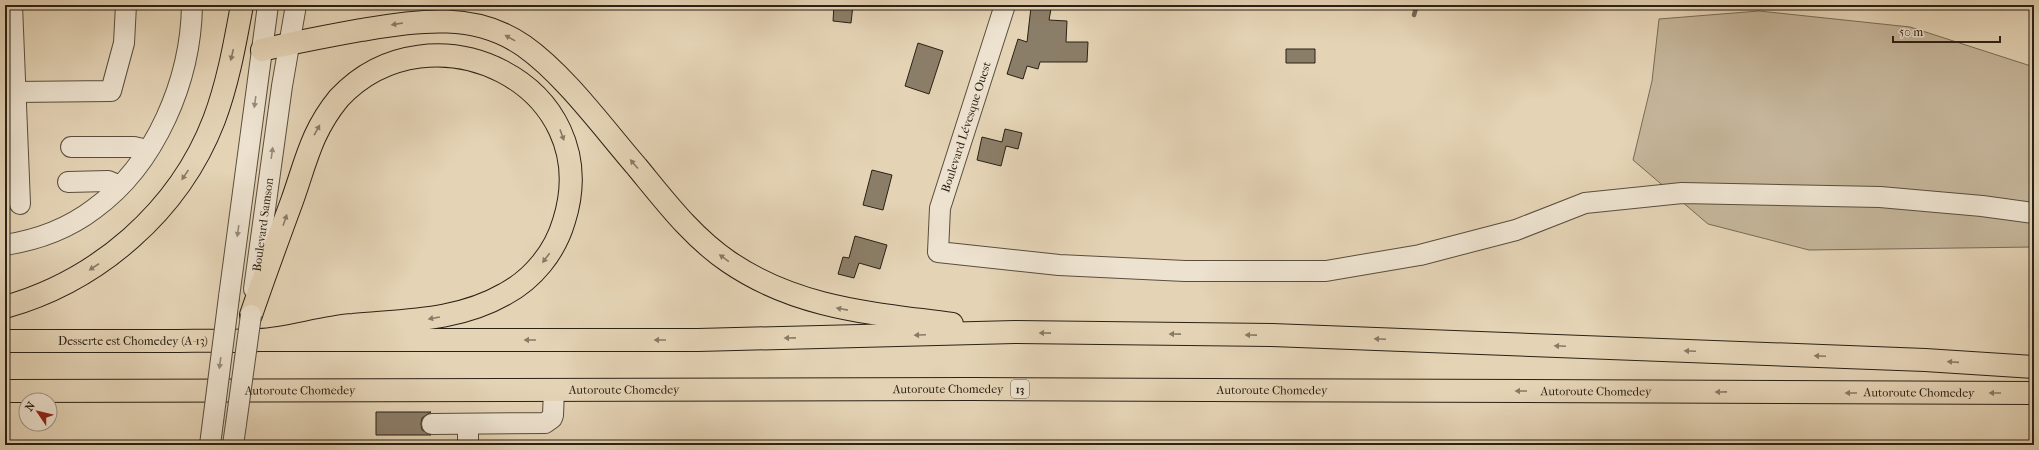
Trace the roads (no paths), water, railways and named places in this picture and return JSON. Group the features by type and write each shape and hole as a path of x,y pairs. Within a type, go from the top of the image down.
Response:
{"main road":[{"path":"5,308 56,288 95,266 142,228 169,198 194,161 214,120 228,75 242,5"},
{"path":"417,5 436,20"},
{"path":"262,50 390,26 436,20 463,22 484,26 513,39 533,53 565,83 691,229 719,255 752,276 802,298 844,309 1015,332"},
{"path":"254,303 314,137 339,98 355,82 373,69 404,55 428,51 450,51 470,54 492,62 522,80 538,95 551,111 559,127 567,151 570,174 568,207 562,229 552,250 536,270 518,286 482,306 442,317 414,321 351,325 261,340"},
{"path":"261,340 698,340 1015,332 1272,335 1925,360 2034,367"},
{"name":"Desserte est Chomedey (A-13)","path":"5,341 261,340"},
{"name":"Autoroute Chomedey","path":"5,391 971,389 2034,393"}],"street":[{"path":"12,5 15,92 11,140 20,204"},
{"path":"15,92 111,91 124,43 126,5"},
{"path":"5,245 32,239 67,226 94,209 120,186 147,150 164,120 186,60 190,41 192,5"},
{"name":"Boulevard Samson","path":"210,445 268,5"},
{"name":"Boulevard Samson","path":"233,445 254,303 288,44 296,5"},
{"name":"Boulevard Lévesque Ouest","path":"1005,5 940,208 938,252 1075,266 1185,271 1326,271 1420,255 1516,230 1585,203 1682,193 1880,197 1982,206 2034,213"},
{"path":"71,147 134,147 147,150"},
{"path":"68,182 108,181 120,186"},
{"path":"432,424 545,423 552,418 553,415 554,390"},
{"path":"468,424 468,445"}],"waterway":[{"path":"1414,15 1417,5"}]}
